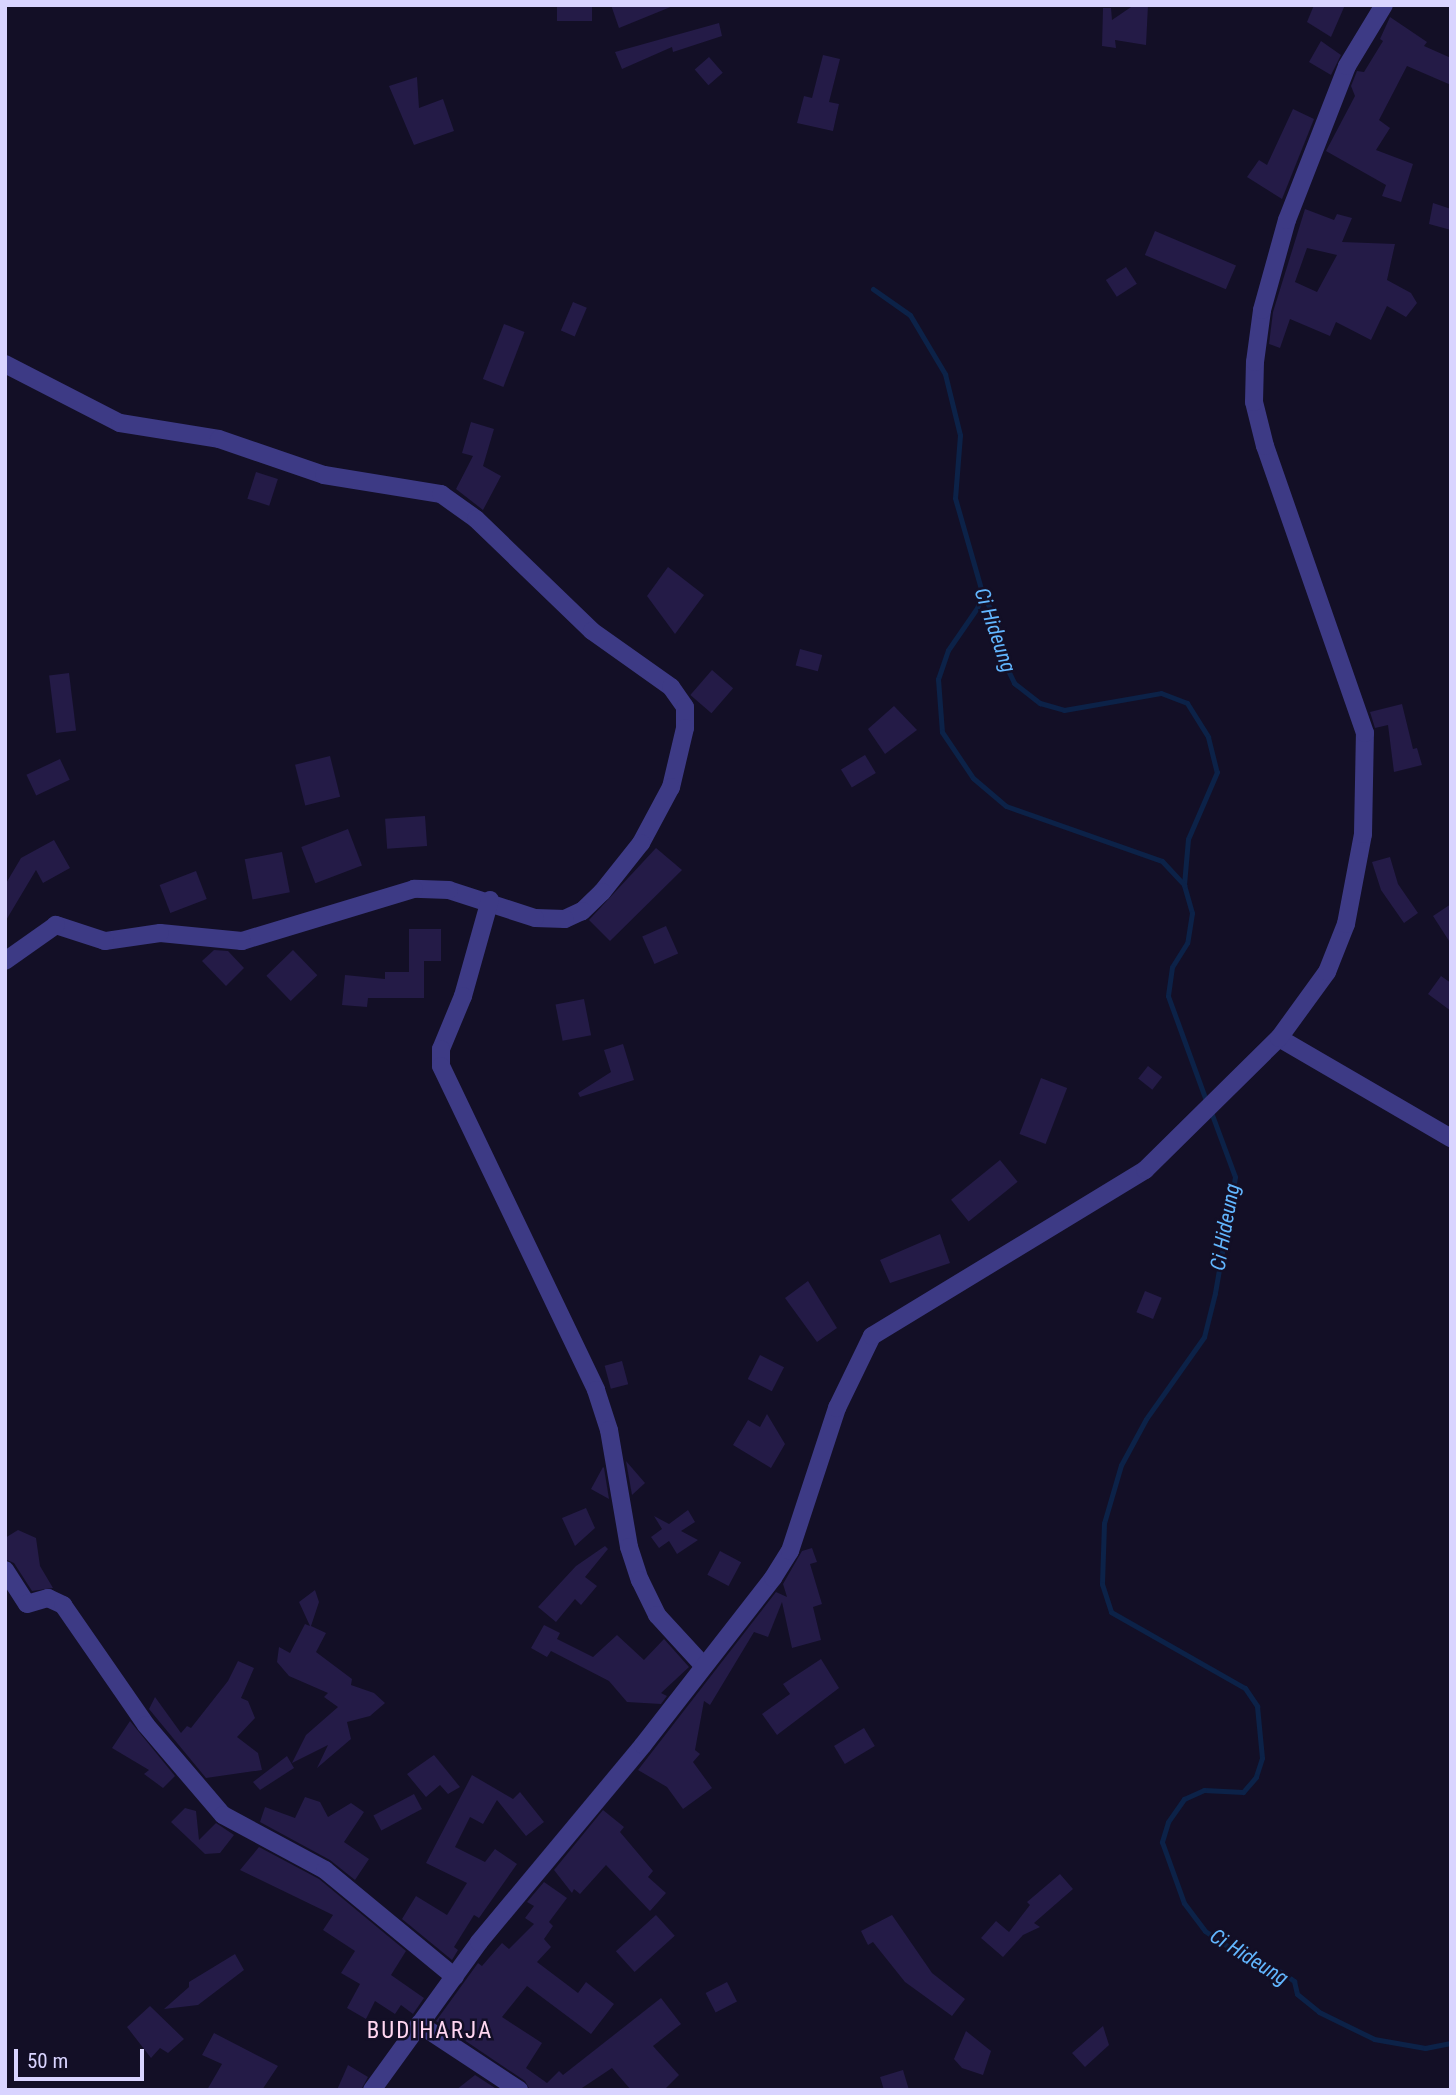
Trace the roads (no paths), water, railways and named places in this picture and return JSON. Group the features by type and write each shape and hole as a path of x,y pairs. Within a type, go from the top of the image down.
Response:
{"street":[{"path":"372,2090 455,1977 790,1551 837,1408 873,1336 1145,1170 1279,1038 1327,972 1346,924 1363,834 1365,745 1354,692 1265,446 1254,402 1255,362 1262,310 1292,207 1347,66 1384,5"},
{"path":"5,364 120,423 219,439 324,475 441,494 486,528 592,631 681,698 685,728 671,787 642,842 602,892 582,911 551,920 449,890 414,889 242,941 160,933 105,941 56,925 5,961"},
{"path":"490,900 463,996 441,1049 441,1066 596,1391 609,1430 629,1548 640,1580 657,1615 703,1665"},
{"path":"1279,1038 1451,1138"},
{"path":"5,1570 27,1604 48,1598 63,1605 146,1725 223,1815 325,1870 455,1977"},
{"path":"419,2024 519,2090"}],"waterway":[{"name":"Ci Hideung","path":"873,289 910,315 945,374 960,435 955,498 982,592 997,623 1002,658 1014,683 1040,703 1064,710 1161,693 1187,703 1208,737 1217,772 1188,839 1184,885 1192,913 1187,943 1172,967 1168,996 1207,1103"},
{"path":"982,592 977,608 948,650 938,679 942,732 973,778 1006,806 1162,861 1184,885"},
{"name":"Ci Hideung","path":"1211,1112 1235,1177 1215,1293 1204,1337 1146,1419 1121,1465 1104,1523 1102,1584 1111,1612 1245,1688 1257,1706 1262,1758 1256,1777 1243,1792 1204,1790 1184,1799 1168,1822 1162,1842 1184,1903 1205,1931 1235,1951 1283,1973 1294,1981 1297,1994 1319,2012 1374,2039 1425,2048 1451,2043"}],"district":[{"name":"BUDIHARJA","path":"430,2031"}]}
